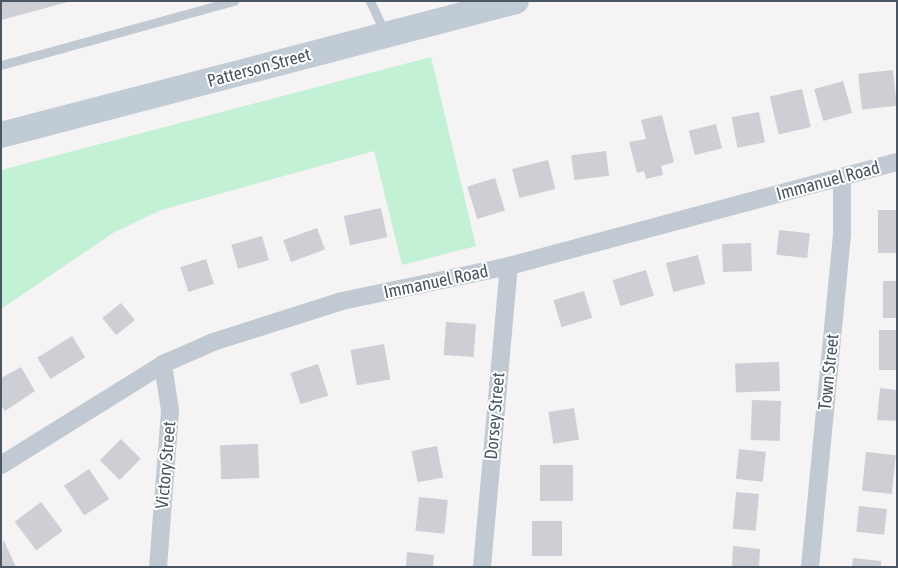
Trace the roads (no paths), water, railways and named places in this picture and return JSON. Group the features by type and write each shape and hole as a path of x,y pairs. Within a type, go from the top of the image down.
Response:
{"main road":[{"name":"Patterson Street","path":"1,135 516,1"}],"street":[{"name":"Immanuel Road","path":"1,465 162,364 213,342 342,301 509,266 897,162"},
{"name":"Town Street","path":"810,567 842,234 842,177"},
{"name":"Dorsey Street","path":"482,567 509,266"},
{"name":"Victory Street","path":"158,567 170,410 162,364"}],"lane":[{"path":"1,65 234,1"},
{"path":"370,1 386,35"}]}
